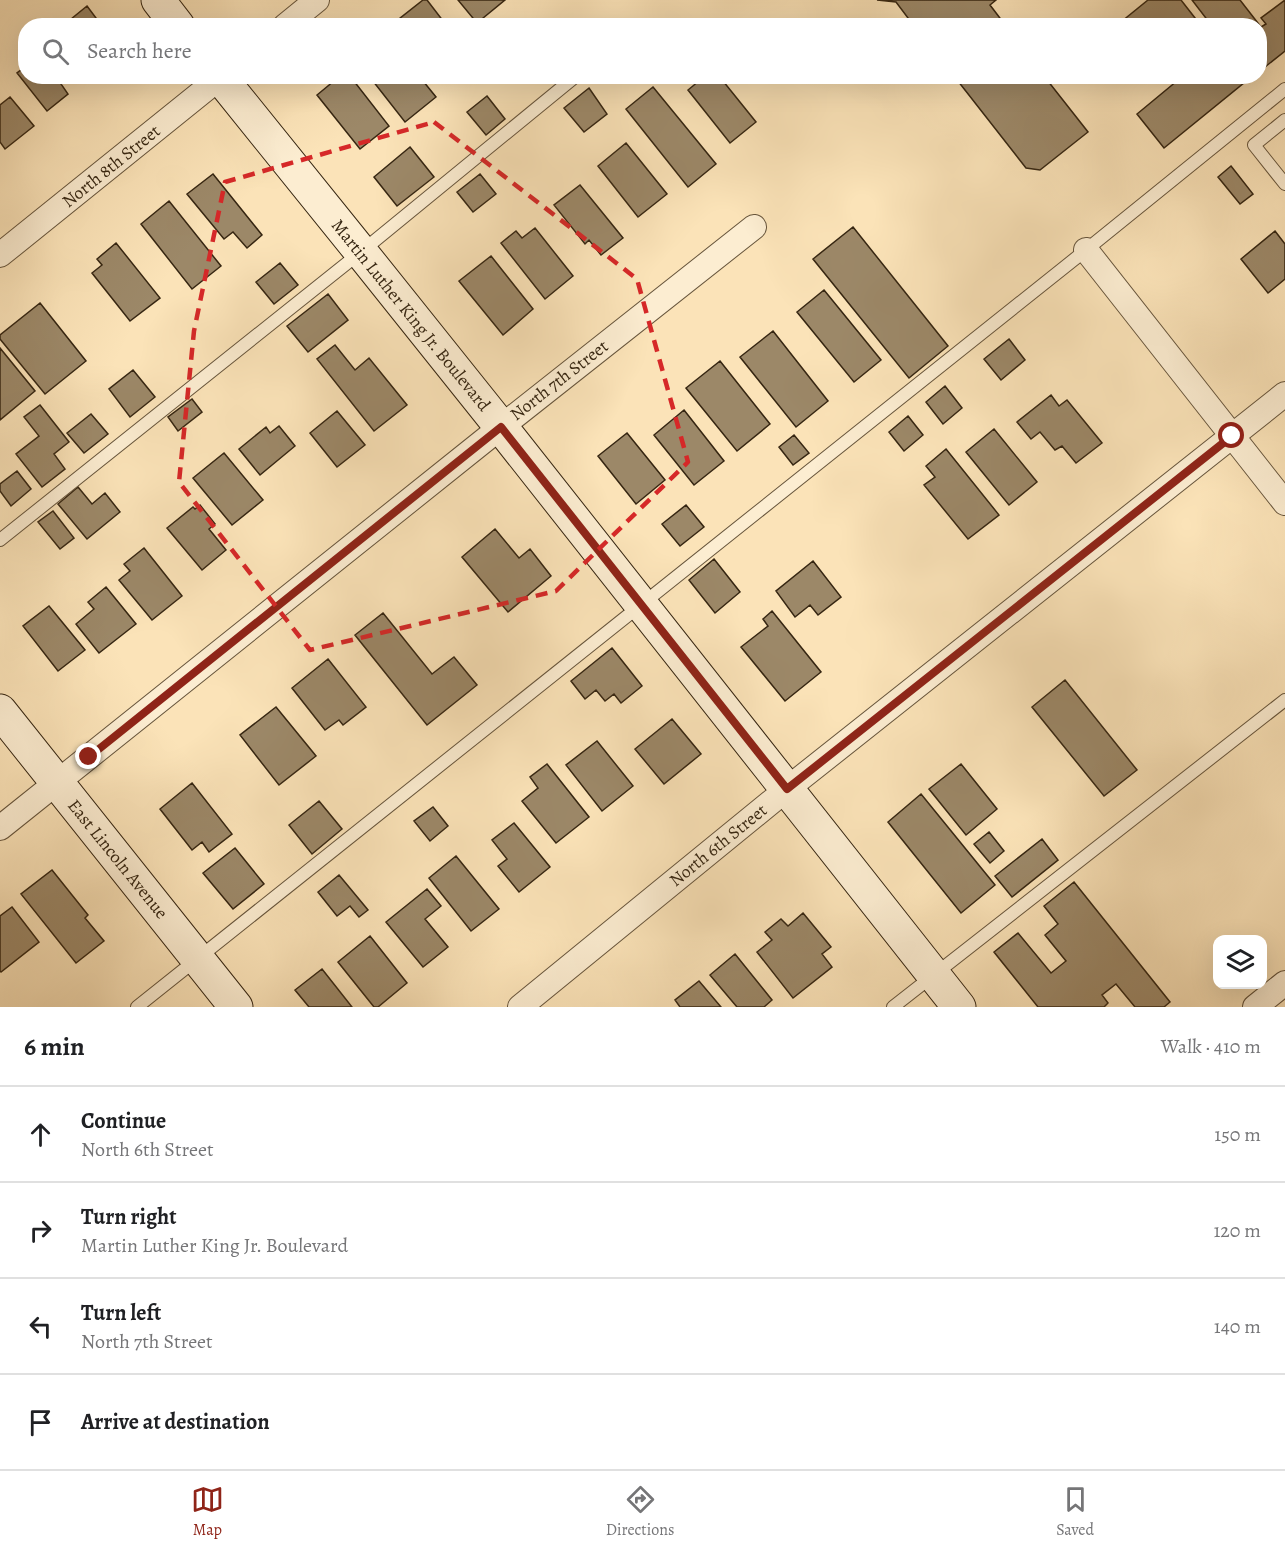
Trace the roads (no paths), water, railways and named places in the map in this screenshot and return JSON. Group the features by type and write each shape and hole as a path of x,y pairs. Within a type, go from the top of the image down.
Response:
{"main road":[{"path":"158,0 172,18"},
{"name":"Martin Luther King Jr. Boulevard","path":"226,84 501,427 959,1007"},
{"name":"East Lincoln Avenue","path":"0,711 236,1007"}],"street":[{"path":"295,18 317,0"},
{"name":"North 8th Street","path":"0,255 211,84"},
{"name":"North 7th Street","path":"0,828 754,227"},
{"path":"1086,250 1285,503"},
{"name":"North 6th Street","path":"520,1007 787,789 1285,394"},
{"path":"1255,1007 1285,983"}],"lane":[{"path":"0,540 361,252 566,84"},
{"path":"137,1007 1285,89"},
{"path":"1285,120 1254,145 1285,184"},
{"path":"893,1007 1285,700"}]}
